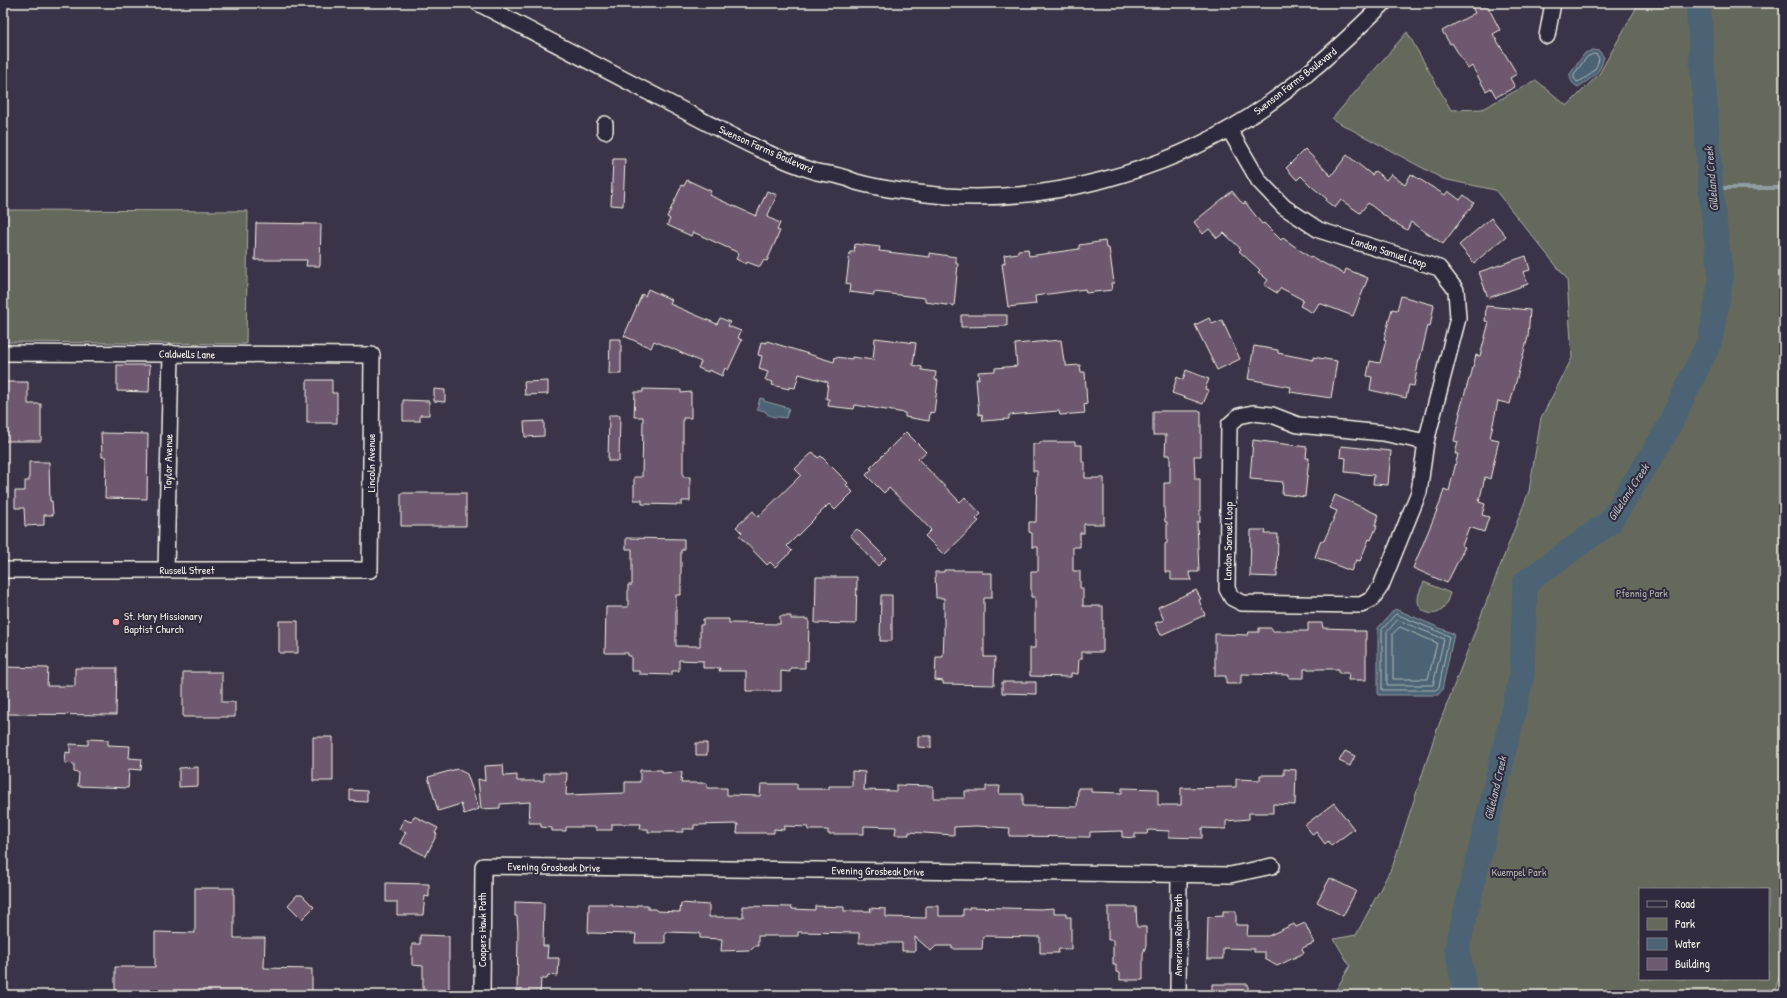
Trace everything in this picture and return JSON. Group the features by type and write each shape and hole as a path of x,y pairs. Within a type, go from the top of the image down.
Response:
{"street":[{"name":"Swenson Farms Boulevard","path":"478,3 724,132 786,160 818,172 894,189 947,196 989,196 1029,193 1080,186 1151,165 1229,129 1281,95 1341,45 1384,3"},
{"path":"1547,36 1553,3"},
{"name":"Landon Samuel Loop","path":"1229,129 1259,181 1284,207 1319,230 1438,268 1456,290 1458,318 1426,442 1419,492 1381,586 1372,599 1362,605 1242,603 1232,598 1227,589 1229,425 1239,416 1253,414 1272,415 1298,425 1383,433 1426,442"},
{"name":"Caldwells Lane","path":"3,353 372,355"},
{"name":"Taylor Avenue","path":"166,570 171,353"},
{"name":"Lincoln Avenue","path":"370,570 372,355"},
{"name":"Russell Street","path":"3,570 370,570"},
{"name":"Evening Grosbeak Drive","path":"483,866 1230,875 1272,866"},
{"name":"Coopers Hawk Path","path":"482,995 483,866"},
{"name":"American Robin Path","path":"1178,995 1179,874"}],"green space":[{"name":"Pfennig Park","path":"1639,3 1784,3 1784,960 1774,995 1333,995 1350,966 1334,939 1356,935 1393,865 1435,735 1529,491 1541,418 1572,358 1567,279 1495,190 1443,179 1332,119 1407,32 1451,110 1482,109 1536,80 1567,106 1599,74"},
{"path":"3,210 248,211 246,344 3,342"},
{"path":"1424,582 1450,593 1442,610 1434,614 1423,611 1420,608 1418,600"}],"water":[{"path":"1593,50 1599,51 1604,57 1600,68 1595,75 1578,87 1572,82 1570,74 1585,53"},
{"path":"760,398 764,399 764,401 789,408 786,418 771,416 765,411 757,409"},
{"path":"1395,609 1454,634 1442,690 1438,695 1378,695 1378,628"}],"building":[{"path":"1470,3 1486,3 1500,30 1493,34 1517,74 1510,78 1515,87 1496,97 1491,88 1486,91 1472,66 1468,69 1452,43 1450,44 1442,31 1475,13"},
{"path":"1305,149 1331,176 1347,155 1372,175 1375,171 1386,180 1391,174 1405,185 1411,174 1445,195 1448,191 1460,200 1464,195 1474,203 1443,244 1411,222 1407,230 1390,220 1368,203 1360,213 1341,200 1335,208 1301,176 1297,180 1286,168"},
{"path":"613,159 625,159 623,206 611,205"},
{"path":"687,180 711,191 709,195 756,216 767,191 777,195 767,217 780,223 777,230 780,231 767,261 764,260 760,267 747,262 746,264 736,259 739,253 693,232 691,236 667,225 670,219 667,217 682,185 684,186"},
{"path":"1232,191 1240,201 1244,204 1245,202 1262,224 1264,223 1281,240 1283,238 1311,258 1312,257 1344,274 1346,269 1368,278 1353,316 1319,303 1313,313 1300,306 1303,300 1281,288 1277,293 1264,285 1268,280 1258,272 1260,270 1239,251 1241,249 1224,233 1217,238 1209,229 1203,234 1194,222"},
{"path":"1491,218 1506,236 1474,263 1459,245"},
{"path":"256,223 321,224 320,266 306,266 307,260 255,260"},
{"path":"1105,241 1106,248 1109,248 1114,283 1111,283 1112,290 1086,293 1085,289 1035,296 1036,304 1008,307 1002,264 1005,263 1004,255 1018,253 1018,250 1028,249 1029,256 1079,249 1079,245"},
{"path":"855,244 880,247 879,251 930,257 930,253 956,257 956,263 958,264 954,306 925,302 925,298 874,292 874,295 849,292 850,285 846,284 850,252 854,252"},
{"path":"1526,256 1530,270 1523,272 1528,284 1488,298 1479,272"},
{"path":"648,289 672,300 670,304 717,324 720,318 730,322 728,326 741,331 738,338 742,340 728,370 725,368 722,376 709,370 708,372 698,368 701,362 654,341 651,348 624,336 642,294 645,296"},
{"path":"1401,296 1434,305 1430,327 1428,326 1419,359 1414,386 1409,385 1406,398 1370,390 1372,377 1367,376 1370,361 1380,363 1386,340 1384,339 1392,309 1397,310"},
{"path":"1486,306 1530,310 1528,337 1510,404 1498,401 1490,438 1499,440 1490,479 1485,477 1479,502 1485,504 1482,515 1489,517 1484,532 1469,527 1462,546 1465,547 1447,583 1413,568 1440,503 1444,489 1449,491 1458,454 1455,454 1458,442 1454,441 1459,413 1476,355 1480,356 1489,322 1485,321"},
{"path":"961,315 1007,315 1007,326 961,327"},
{"path":"1209,318 1212,324 1222,320 1240,359 1217,370 1195,325"},
{"path":"875,338 916,343 913,365 922,367 922,370 936,372 935,380 938,380 934,413 930,412 929,421 905,417 905,413 855,405 854,409 828,406 829,399 826,399 828,382 799,374 795,388 789,387 789,389 772,385 773,382 765,380 768,372 759,369 762,356 758,355 761,342 767,343 767,341 834,362 835,357 852,359 852,357 873,360"},
{"path":"610,339 621,339 621,374 609,374"},
{"path":"1061,340 1064,362 1066,362 1066,366 1080,365 1081,372 1085,372 1087,404 1084,405 1085,413 1060,415 1059,411 1009,415 1009,419 983,421 982,414 979,415 976,379 979,379 978,372 995,371 995,368 1017,366 1015,344"},
{"path":"1254,346 1278,350 1278,353 1313,360 1313,357 1337,361 1331,398 1290,392 1291,387 1248,379"},
{"path":"117,365 150,365 149,392 117,391"},
{"path":"1186,370 1209,379 1205,389 1209,390 1203,404 1172,393 1177,377 1183,380"},
{"path":"307,380 332,380 332,393 337,393 337,423 307,423"},
{"path":"548,381 548,394 525,395 524,382"},
{"path":"3,382 28,382 28,404 41,404 41,441 3,441"},
{"path":"434,389 445,390 445,402 434,401"},
{"path":"643,389 681,390 681,393 691,392 691,418 683,418 683,477 690,477 690,501 682,501 682,505 642,504 642,500 634,500 634,477 642,477 643,417 634,417 635,392 643,392"},
{"path":"403,400 429,401 429,415 420,415 420,421 403,421"},
{"path":"1153,411 1201,411 1201,456 1194,456 1195,479 1200,479 1200,522 1197,522 1199,572 1189,572 1192,580 1171,580 1171,572 1165,572 1167,522 1165,522 1164,509 1164,483 1170,483 1170,455 1165,455 1166,435 1153,435"},
{"path":"609,415 620,415 619,461 608,461"},
{"path":"544,421 544,436 525,437 524,422"},
{"path":"906,432 926,452 918,459 960,502 965,497 981,514 976,519 979,521 944,555 925,536 931,530 914,512 889,488 884,493 866,475 872,469 870,468"},
{"path":"101,433 148,434 147,499 105,498 106,457 102,457"},
{"path":"1253,440 1307,447 1306,458 1309,458 1305,497 1282,494 1283,482 1250,479"},
{"path":"1040,442 1075,442 1075,445 1082,445 1082,462 1085,462 1085,478 1104,478 1104,524 1084,524 1084,533 1080,533 1080,547 1073,547 1073,571 1080,571 1080,588 1083,588 1083,606 1103,606 1103,652 1082,652 1082,659 1079,659 1078,674 1071,673 1071,677 1030,676 1030,648 1035,648 1035,597 1031,597 1031,571 1038,571 1038,547 1032,547 1032,533 1029,532 1029,522 1036,522 1037,471 1033,471 1033,444 1040,444"},
{"path":"1341,446 1391,451 1388,485 1373,484 1374,475 1345,472 1346,458 1340,457"},
{"path":"813,452 818,458 821,456 848,483 846,485 853,492 835,510 829,504 787,546 792,551 775,567 770,562 767,565 739,536 742,533 736,527 753,511 758,517 801,475 795,469"},
{"path":"29,462 49,462 50,501 52,501 53,515 44,515 44,525 25,526 24,508 15,508 15,491 25,491 25,481 29,481"},
{"path":"401,493 466,493 466,526 401,526"},
{"path":"1335,495 1379,515 1375,525 1377,526 1371,540 1369,539 1360,561 1356,560 1351,571 1315,557 1321,540 1324,541 1337,511 1330,508"},
{"path":"857,529 886,558 878,566 850,535"},
{"path":"1251,530 1266,530 1265,534 1278,534 1277,577 1250,576"},
{"path":"626,538 684,539 684,550 681,550 681,595 676,595 676,646 700,646 700,625 703,625 703,619 729,619 729,623 780,624 780,616 791,616 791,619 809,619 808,661 805,660 805,668 790,668 790,672 781,671 781,691 746,691 746,671 719,671 720,668 703,668 703,661 679,660 679,671 672,671 672,675 639,674 639,671 631,671 631,656 628,656 628,653 605,653 606,607 628,607 628,585 632,585 632,549 626,549"},
{"path":"944,570 982,570 982,573 992,573 992,598 984,598 984,657 995,657 994,685 943,684 943,681 935,680 936,657 943,657 944,598 936,598 935,572 944,572"},
{"path":"816,577 857,577 856,624 815,623"},
{"path":"1196,590 1201,599 1199,600 1205,615 1161,635 1155,623 1164,620 1158,607"},
{"path":"881,595 892,595 892,641 880,641"},
{"path":"279,621 298,621 298,653 279,653"},
{"path":"1308,623 1322,623 1323,628 1366,631 1366,680 1348,680 1349,673 1339,673 1339,669 1304,669 1304,678 1289,678 1289,675 1241,674 1241,684 1226,684 1226,676 1215,676 1215,634 1248,635 1249,632 1259,632 1259,628 1272,628 1272,631 1308,631"},
{"path":"3,667 48,668 47,686 75,686 75,668 117,668 116,715 3,714"},
{"path":"183,672 222,672 222,702 235,702 235,717 183,717"},
{"path":"1002,682 1036,682 1036,694 1002,693"},
{"path":"918,736 931,736 931,748 918,747"},
{"path":"313,737 333,737 333,781 313,781"},
{"path":"88,739 108,740 108,745 130,746 129,758 142,759 141,770 129,769 128,788 78,786 79,773 74,772 74,764 65,763 66,752 70,753 70,744 88,745"},
{"path":"696,743 707,743 707,755 696,755"},
{"path":"1345,751 1355,756 1350,766 1339,761"},
{"path":"503,765 504,776 517,775 517,781 544,781 544,773 567,773 566,795 625,793 625,782 640,782 640,770 662,770 662,773 682,772 681,783 707,783 707,788 727,788 727,795 760,796 761,784 797,784 797,789 829,789 829,786 852,786 852,771 865,772 864,790 896,791 896,785 933,786 933,798 965,798 965,791 986,791 986,786 1000,786 999,794 1023,794 1023,806 1077,807 1078,788 1091,788 1091,792 1122,793 1122,788 1158,789 1158,805 1181,805 1181,788 1236,787 1236,779 1260,780 1260,775 1284,775 1284,769 1296,770 1295,805 1273,804 1273,813 1249,813 1249,819 1226,821 1226,829 1202,828 1202,838 1169,837 1169,831 1148,830 1147,834 1135,834 1135,838 1122,837 1122,831 1090,832 1090,837 1009,836 1010,828 976,826 954,827 954,835 909,832 909,835 895,835 896,827 864,826 864,834 828,834 828,830 808,830 809,827 784,826 784,830 774,829 774,833 737,833 738,824 694,825 694,829 683,829 683,832 648,832 648,829 640,829 641,824 612,824 612,830 596,830 596,827 566,827 566,831 552,831 552,828 541,827 541,823 529,823 530,802 500,804 500,808 481,809 478,779 485,781 484,766"},
{"path":"198,767 198,786 179,787 179,768"},
{"path":"457,769 467,774 479,809 464,814 461,804 438,811 428,777"},
{"path":"350,790 367,791 367,802 350,801"},
{"path":"1334,803 1354,829 1331,846 1328,841 1325,844 1316,832 1313,835 1305,825"},
{"path":"414,816 438,828 435,833 437,834 426,856 400,843 406,832 399,829 404,819 411,822"},
{"path":"1330,878 1356,891 1343,916 1317,902"},
{"path":"386,883 429,884 429,897 425,896 423,915 397,915 397,902 386,902"},
{"path":"195,888 234,888 234,938 265,938 264,968 312,969 312,995 115,995 115,967 155,967 155,932 195,933"},
{"path":"297,895 302,895 314,907 302,919 288,905"},
{"path":"515,902 544,903 543,946 548,946 547,958 559,958 558,976 548,975 547,979 541,979 540,995 517,995 518,931 517,916 515,916"},
{"path":"681,903 709,905 709,917 743,917 743,906 792,907 792,909 815,910 815,906 844,907 844,911 871,911 870,908 886,909 886,917 926,918 926,906 939,906 939,916 963,916 963,909 969,909 969,907 1054,908 1054,913 1066,913 1066,917 1071,917 1071,949 1059,949 1058,953 1040,953 1040,937 983,936 982,949 952,949 952,946 936,946 931,951 915,937 915,951 902,951 902,943 859,943 859,933 798,932 798,936 758,936 758,946 754,946 750,950 721,951 722,939 700,938 700,933 665,932 665,943 635,943 636,934 588,933 589,904 613,904 613,906 636,907 636,905 648,905 648,909 655,909 657,911 680,912"},
{"path":"1108,907 1136,907 1137,927 1146,927 1146,946 1143,953 1143,980 1120,980 1120,973 1116,972 1116,965 1113,965 1113,940 1108,940"},
{"path":"1223,911 1236,911 1236,925 1248,925 1247,936 1268,936 1294,924 1296,927 1305,923 1314,943 1302,948 1304,953 1277,966 1265,959 1265,952 1254,952 1254,949 1223,948 1223,959 1207,959 1208,917 1223,916"},
{"path":"420,935 449,936 449,995 423,995 423,966 412,965 412,944 420,944"},
{"path":"1212,984 1248,984 1248,995 1212,995"}],"waterway":[{"name":"Gilleland Creek","path":"1466,995 1457,949 1522,675 1525,583 1610,522 1665,434 1710,341 1721,279 1711,193 1698,3"},
{"path":"1711,188 1784,188"}],"place":[{"name":"St. Mary Missionary Baptist Church","path":"116,622"}],"park label":[{"name":"Kuempel Park","path":"1519,872"}]}
